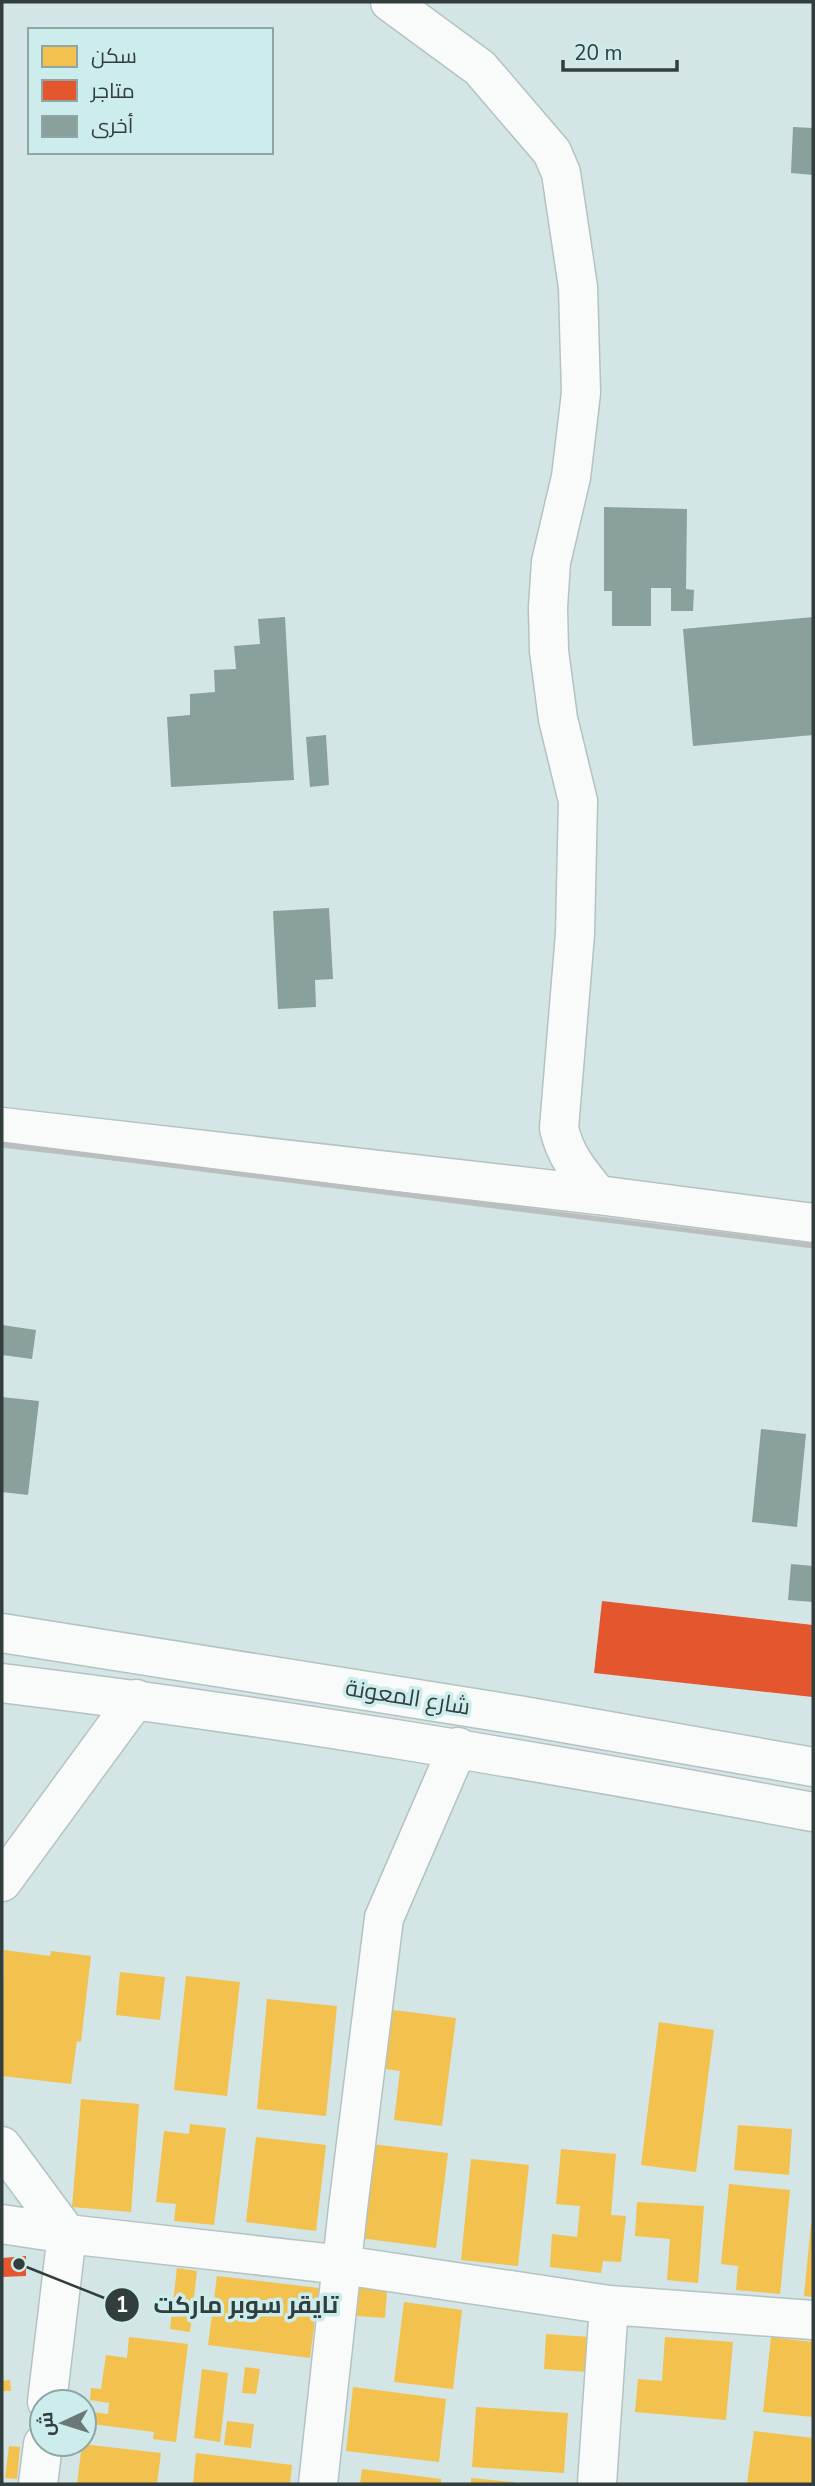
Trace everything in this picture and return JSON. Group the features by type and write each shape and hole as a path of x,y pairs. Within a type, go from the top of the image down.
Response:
{"main road":[{"path":"390,2 480,68 552,152 561,173 578,288 581,393 571,477 551,562 548,607 549,652 558,719 578,801 575,934 559,1128 571,1162 598,1195"},
{"path":"2,1127 598,1195 813,1223"},
{"name":"شارع المعونة","path":"2,1633 518,1715 813,1767"},
{"name":"شارع المعونة","path":"2,1682 135,1699 458,1748 813,1812"},
{"path":"2,1882 135,1699"},
{"path":"318,2484 384,1918 458,1748"},
{"path":"2,2146 67,2234 49,2388"},
{"path":"2,2224 67,2234 343,2265 609,2305 813,2320"},
{"path":"597,2484 609,2305"},
{"path":"38,2484 41,2458"}],"building: سكن":[{"path":"4,1950 50,1956 51,1951 91,1956 81,2042 77,2041 71,2084 2,2076"},
{"path":"120,1972 165,1977 160,2020 116,2015"},
{"path":"186,1976 240,1982 227,2096 174,2090"},
{"path":"267,1999 337,2006 326,2116 257,2109"},
{"path":"378,2008 456,2018 442,2126 394,2120 400,2071 371,2067"},
{"path":"659,2022 714,2030 696,2172 641,2165"},
{"path":"81,2099 139,2104 131,2212 72,2207"},
{"path":"190,2124 226,2128 214,2225 174,2221 176,2204 156,2202 164,2131 189,2134"},
{"path":"738,2125 792,2129 789,2175 734,2170"},
{"path":"256,2137 326,2145 316,2231 246,2222"},
{"path":"371,2144 448,2153 436,2248 360,2238"},
{"path":"561,2149 616,2154 611,2215 626,2216 621,2262 603,2261 601,2273 550,2267 552,2234 577,2237 580,2206 556,2204"},
{"path":"471,2159 529,2165 518,2266 461,2260"},
{"path":"729,2184 790,2190 780,2294 736,2290 738,2266 721,2264"},
{"path":"637,2202 704,2206 698,2283 667,2280 670,2239 635,2236"},
{"path":"813,2224 813,2297 804,2296"},
{"path":"177,2268 197,2271 190,2332 170,2329"},
{"path":"217,2276 319,2288 310,2358 208,2345"},
{"path":"359,2288 387,2290 385,2318 357,2316"},
{"path":"404,2302 462,2310 453,2389 394,2382"},
{"path":"546,2334 590,2337 588,2372 544,2369"},
{"path":"129,2337 188,2344 176,2442 153,2439 154,2432 98,2425 98,2413 108,2414 109,2403 98,2401 98,2389 101,2389 106,2355 127,2358"},
{"path":"665,2337 733,2342 726,2420 635,2412 638,2379 662,2381"},
{"path":"771,2337 813,2342 813,2417 763,2412"},
{"path":"245,2367 260,2369 256,2394 242,2393"},
{"path":"202,2369 228,2373 220,2442 194,2438"},
{"path":"10,2380 11,2391 2,2391 2,2381"},
{"path":"353,2387 446,2399 439,2462 346,2451"},
{"path":"476,2407 568,2413 564,2473 472,2467"},
{"path":"227,2421 254,2424 251,2448 224,2445"},
{"path":"754,2431 813,2438 813,2484 747,2484"},
{"path":"9,2446 20,2447 17,2479 5,2478"},
{"path":"98,2446 161,2453 157,2484 77,2484 80,2458 98,2458"},
{"path":"196,2453 292,2465 290,2484 193,2484"},
{"path":"362,2469 441,2479 441,2484 360,2484"},
{"path":"471,2478 514,2482 471,2484"}],"building: متاجر":[{"path":"602,1601 813,1625 813,1697 594,1673"},
{"path":"26,2256 26,2276 2,2277 2,2258"}],"building: أخرى":[{"path":"793,127 813,128 813,175 791,173"},
{"path":"604,507 687,509 686,589 694,590 693,611 671,611 671,588 651,588 651,626 612,626 612,591 604,591"},
{"path":"285,617 294,780 171,787 167,717 190,715 190,694 215,692 214,670 236,669 234,646 260,644 258,619"},
{"path":"813,617 813,735 693,746 683,629"},
{"path":"326,735 329,785 310,787 306,737"},
{"path":"329,908 333,979 315,980 316,1007 278,1009 273,911"},
{"path":"2,1325 36,1330 32,1359 2,1355"},
{"path":"2,1397 39,1401 28,1495 2,1492"},
{"path":"761,1429 806,1434 797,1527 752,1522"},
{"path":"791,1564 813,1566 813,1602 788,1600"}],"railway":[{"path":"2,1144 813,1246"}],"place":[{"name":"تايقر سوبر ماركت","path":"19,2264"}]}
